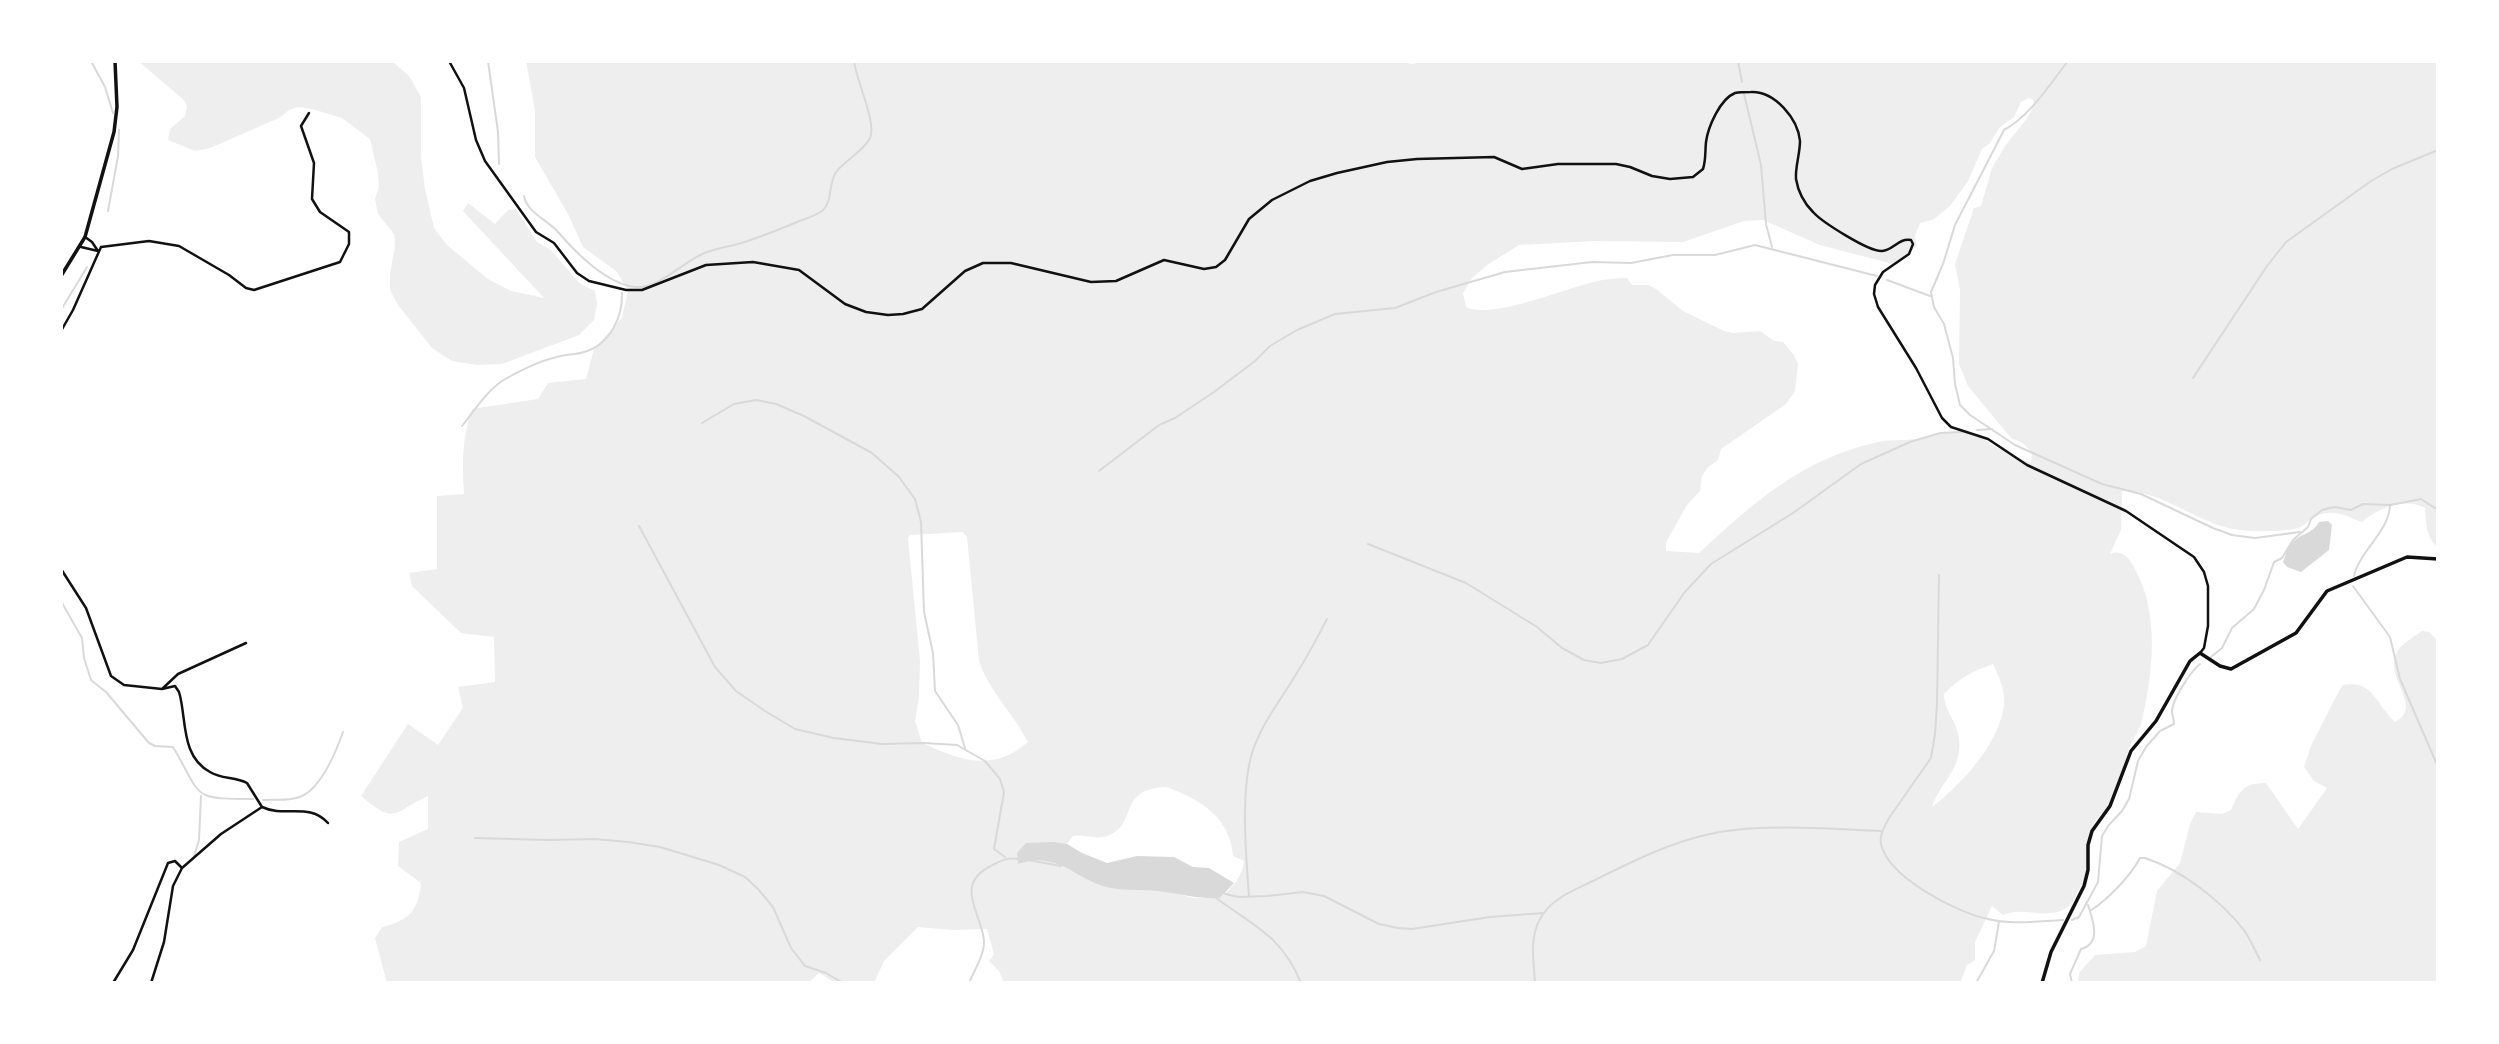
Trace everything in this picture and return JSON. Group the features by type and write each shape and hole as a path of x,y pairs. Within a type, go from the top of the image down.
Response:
{"street":[{"path":"61,276 85,237 116,120 115,61"},
{"path":"449,61 464,88 476,140 485,161 536,232 554,243 572,267 589,281 626,290 642,290 706,265 753,262 799,271 845,304 866,312 888,315 922,309 965,271 983,263 1011,263 1091,282 1116,281 1164,260 1204,270 1216,267 1225,260 1249,219 1272,200 1319,178 1387,162 1494,157 1522,169 1548,165 1616,164 1660,178 1693,177 1703,169 1708,134 1727,98 1735,93 1766,94 1777,102 1797,128 1800,141 1796,177 1804,200 1812,212 1836,230 1876,250 1884,251 1903,239 1912,242 1909,254 1882,272 1874,294 1878,307 1916,368 1942,418 1951,428 1988,439 2026,465 2126,511 2194,557 2204,572 2208,586 2208,626 2204,648 2190,661 2156,721 2131,751 2110,806 2092,831 2084,886 2051,952 2042,983"},
{"path":"61,331 98,251 110,244 149,241 179,246 246,288 254,290 340,262 349,244 349,232 320,212 312,199 314,163 300,126 309,113"},
{"path":"85,237 98,251"},
{"path":"79,246 98,251"},
{"path":"2200,653 2220,666 2231,669 2296,633 2326,591 2407,557 2438,559"},
{"path":"61,569 86,608 111,676 124,685 162,690 175,686 179,692 186,736 198,762 210,772 247,783 262,807 278,811 312,811 328,823"},
{"path":"162,690 178,674 246,643"},
{"path":"151,983 164,942 173,886 182,868 221,834 262,807"},
{"path":"113,983 133,950 168,863 175,861 182,868"}],"shaded area":[{"path":"138,61 392,61 409,76 421,97 421,157 425,189 434,228 447,245 488,279 511,291 544,298 463,211 468,203 495,224 508,210 516,209 537,242 551,250 579,283 595,291 597,304 594,320 579,335 502,364 477,365 452,361 432,348 398,305 390,290 394,234 378,214 375,199 379,186 378,173 370,139 342,118 299,107 210,148 195,151 168,140 170,129 185,116 187,106 184,100"},
{"path":"526,61 1397,61 1412,64 1426,61 2438,61 2438,547 2429,535 2425,508 2417,505 2392,506 2376,512 2362,522 2328,513 2316,516 2298,528 2253,531 2224,527 2152,496 2122,491 2121,530 2110,554 2123,554 2132,564 2144,590 2151,626 2151,665 2141,724 2130,745 2113,800 2093,826 2083,882 2070,905 2054,913 2011,912 2003,915 1992,906 1975,942 1975,960 1967,965 1960,983 1004,983 999,971 989,961 994,954 987,929 918,927 884,961 874,983 836,983 819,973 808,983 387,983 375,938 382,927 411,913 418,901 421,883 398,866 399,842 428,829 428,796 400,811 389,813 361,796 408,724 438,745 463,708 458,687 495,682 494,637 461,633 412,586 409,573 437,569 437,496 464,494 463,451 472,409 538,399 548,383 586,379 594,349 622,318 628,290 616,271 583,247 568,214 535,157 535,110","holes":["2029,98 2034,105 1992,168 1981,206 1974,208 1955,264 1960,290 1959,364 1968,386 2011,438 2023,443 2030,451 2031,463 1975,434 1962,431 1879,442 1827,459 1781,484 1699,553 1666,551 1666,542 1687,505 1700,491 1702,476 1708,467 1718,460 1721,449 1786,404 1795,391 1798,364 1794,355 1783,342 1774,341 1760,331 1724,331 1683,311 1656,289 1648,285 1632,285 1627,278 1581,285 1510,306 1478,310 1466,307 1463,293 1472,278 1519,245 1595,241 1683,242 1744,221 1763,220 1820,245 1893,264 1917,246 1915,236 1920,223 1934,219 1950,206 1968,181 1982,149 1990,143 1999,128 2014,117 2021,102","963,532 967,537 979,661 989,682 1028,742 1002,758 963,758 922,743 915,721 920,661 908,538 910,535","1993,664 2004,695 2000,721 1977,762 1955,787 1932,807 1952,772 1959,753 1957,730 1947,709 1944,694 1972,673","1166,787 1190,797 1211,811 1226,830 1233,856 1244,861 1236,882 1220,898 1194,898 1165,891 1112,888 1049,861 1018,864 1055,842 1067,844 1073,836 1103,837 1117,831 1134,800 1150,789"]},
{"path":"2328,521 2332,525 2329,550 2301,572 2287,567 2283,562 2293,542 2319,522"},
{"path":"2422,631 2429,632 2438,641 2438,983 2078,983 2079,973 2095,955 2135,952 2146,946 2157,891 2180,863 2190,824 2196,812 2222,814 2231,810 2243,789 2266,783 2298,829 2327,788 2314,781 2304,767 2311,746 2339,691 2343,685 2361,686 2373,695 2395,722 2403,716 2406,708 2394,662 2397,652 2405,643"},
{"path":"1026,843 1067,844 1107,863 1137,856 1174,857 1193,867 1209,868 1234,883 1220,898 1199,897 1111,888 1045,861 1018,864 1017,853"}],"waterway":[{"path":"91,61 105,87 113,113"},
{"path":"488,61 498,132 499,164"},
{"path":"524,196 533,212 604,274 625,285 644,287 652,284 702,254 768,234 822,211 829,198 836,172 863,148 870,138 869,112 854,61"},
{"path":"1738,61 1742,82"},
{"path":"2068,61 2031,108 2004,130 1955,225 1931,292 1934,307 1944,324 1953,358 1960,405 1970,415 2015,445 2102,484 2141,494 2213,528 2232,535 2255,538 2300,532"},
{"path":"1744,94 1761,165 1766,224 1772,247"},
{"path":"108,211 118,156 119,130"},
{"path":"2193,378 2267,266 2286,242 2371,181 2438,150"},
{"path":"1099,471 1159,425 1175,418 1214,392 1270,346 1297,330 1335,314 1395,308 1436,292 1505,272 1592,262 1631,263 1673,255 1715,255 1755,245 1877,276"},
{"path":"61,310 87,267"},
{"path":"1887,280 1930,296"},
{"path":"462,426 485,396 502,381 543,361 584,352 601,343 617,321 622,293"},
{"path":"702,423 734,404 756,400 776,404 872,453 899,477 915,499 921,522 924,612 933,653 935,691 958,725 965,748"},
{"path":"1977,430 1992,429"},
{"path":"1368,544 1466,583 1537,627 1562,648 1584,660 1601,663 1622,659 1648,645 1684,593 1711,564 1793,513 1861,464 1910,442 1940,433 1962,432"},
{"path":"2211,657 2222,648 2232,628 2254,609 2274,562 2282,558 2293,540 2322,510 2335,507 2351,510 2363,504 2390,505 2421,499 2438,510"},
{"path":"2354,576 2362,558 2384,525 2390,506"},
{"path":"639,526 715,667 736,691 765,711 795,729 834,738 882,744 957,745 985,761 1000,779 1004,792 994,849 1005,857"},
{"path":"1939,575 1937,704 1931,758 1889,818 1881,844 1896,869 1910,881 1959,909 2006,922 2063,920"},
{"path":"2353,586 2390,637 2400,679 2438,767"},
{"path":"61,601 82,638 84,658 91,680 106,692 149,743 173,747 195,785 207,796 253,799"},
{"path":"1249,896 1245,802 1253,750 1268,719 1327,619"},
{"path":"2072,920 2079,917 2098,882 2102,836 2129,799 2138,761 2160,731 2174,724 2172,713 2178,694 2200,664"},
{"path":"263,800 292,799 312,789 326,771 343,732"},
{"path":"194,856 199,840 201,796"},
{"path":"1535,983 1534,934 1550,905 1572,891 1651,853 1710,834 1750,829 1881,831"},
{"path":"475,838 595,839 628,842 660,847 719,865 745,877 758,889 773,907 791,948 805,966 826,973 843,983"},
{"path":"2090,911 2118,888 2140,858 2145,858 2173,870 2212,897 2244,930 2260,960"},
{"path":"969,983 984,946 973,901 973,883 989,867 1007,859 1019,859"},
{"path":"1028,860 1061,866"},
{"path":"1225,894 1239,897 1303,892 1324,896 1379,924 1412,929 1490,917 1544,913"},
{"path":"1216,898 1266,933 1285,954 1301,983"},
{"path":"2072,983 2070,974 2081,949 2088,946 2094,937 2094,924 2088,905"},
{"path":"1976,983 1994,951 1999,922"}]}
